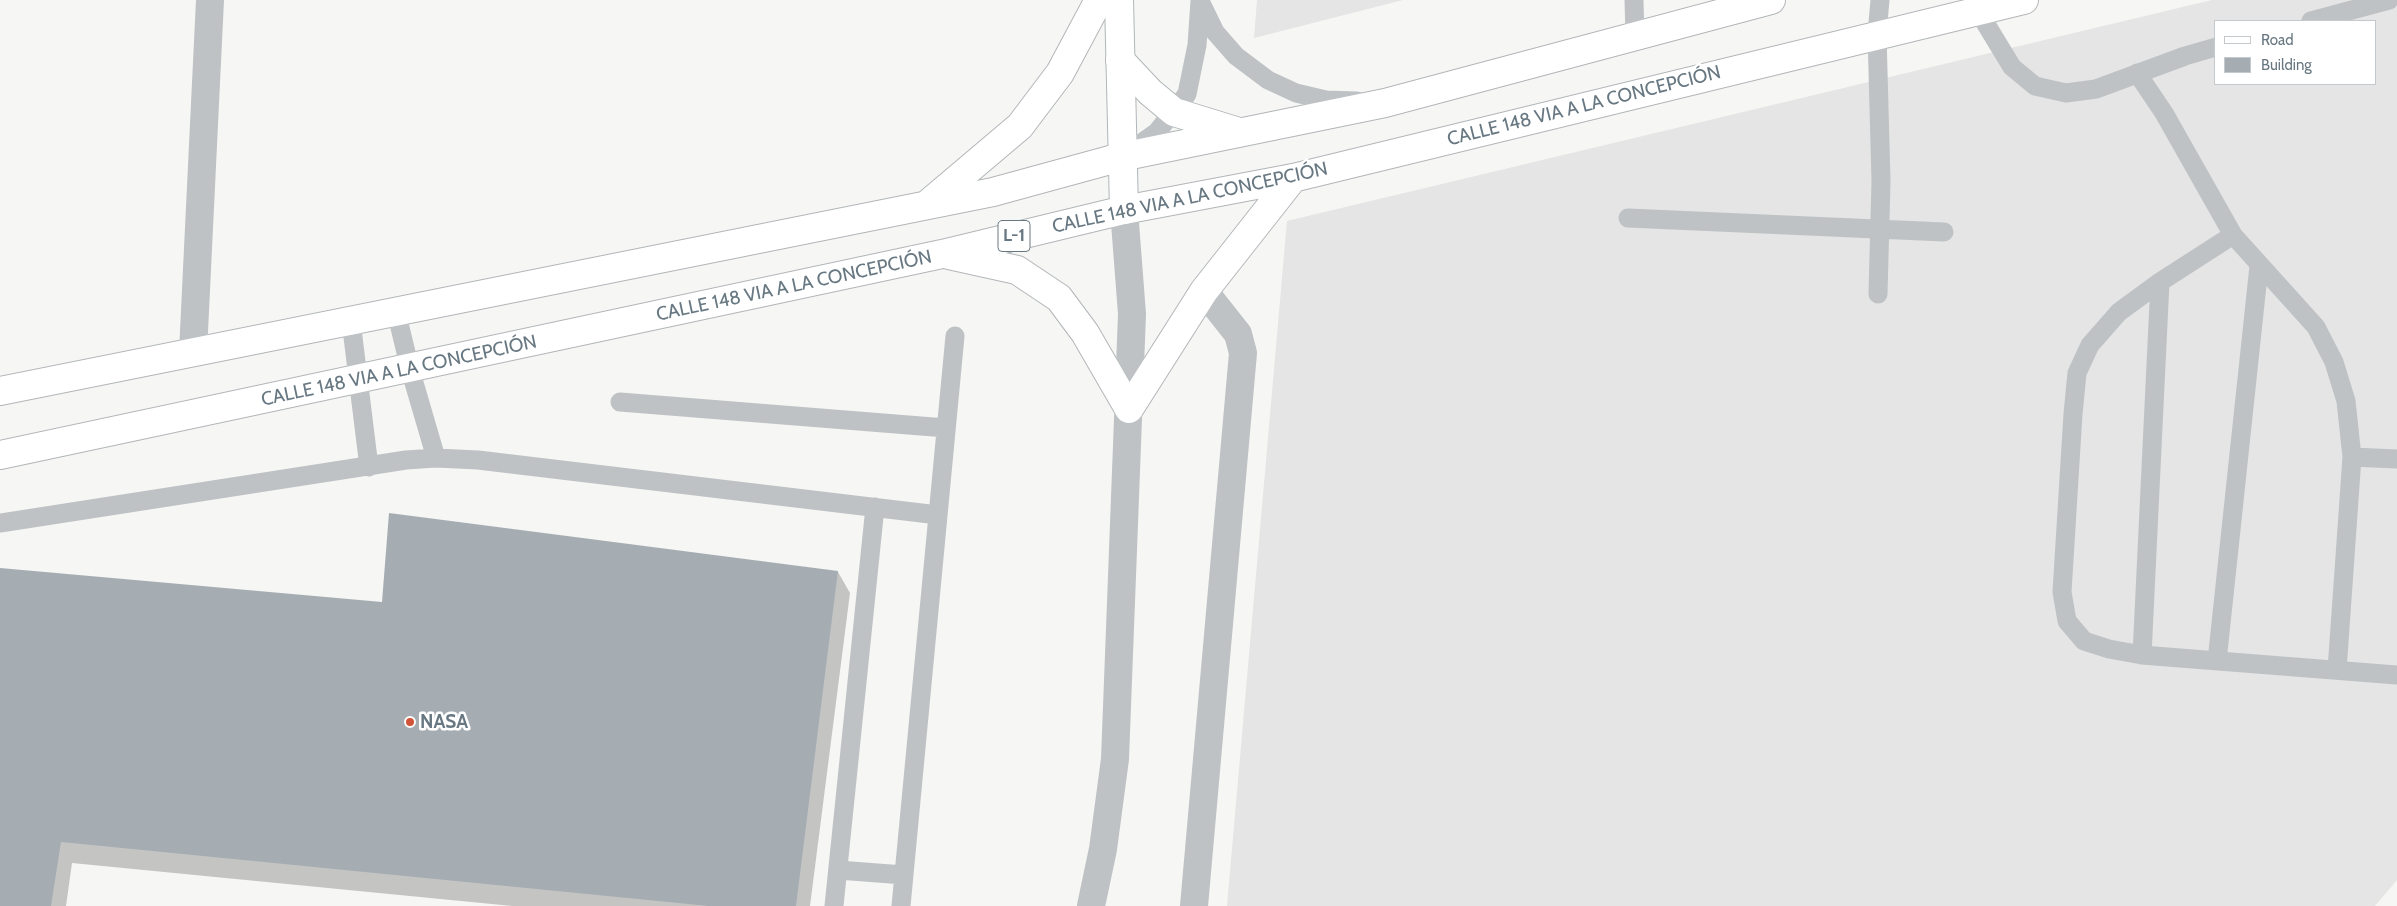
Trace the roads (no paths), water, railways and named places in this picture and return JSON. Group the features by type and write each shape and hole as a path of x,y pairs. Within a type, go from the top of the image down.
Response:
{"main road":[{"path":"926,206 1020,126 1060,73 1099,0"},
{"path":"1119,0 1124,210"},
{"path":"0,391 993,192 1122,157 1385,103 1771,0"},
{"name":"CALLE 148 VIA A LA CONCEPCIÓN","path":"0,455 360,380 942,254 1124,210 1292,178 1877,34 1977,6 2024,0"},
{"path":"1120,60 1150,92 1174,112 1240,133"},
{"path":"942,254 1017,270 1059,298 1084,333 1129,409 1204,291 1292,178"}],"street":[{"path":"194,352 210,0"},
{"path":"1091,906 1103,849 1114,759 1132,314 1124,210"},
{"path":"1194,906 1243,353 1238,334 1204,291"}],"lane":[{"path":"1200,0 1215,32 1236,56 1268,80 1296,94 1326,100 1385,103"},
{"path":"1122,157 1157,132 1187,94 1197,45 1200,0"},
{"path":"1634,0 1635,36"},
{"path":"1878,294 1880,229 1877,34 1880,0"},
{"path":"2314,20 2388,0"},
{"path":"1977,6 2012,67 2035,86 2066,94 2096,89 2137,73 2214,48"},
{"path":"2137,73 2164,113 2233,235 2259,266 2316,326 2334,362 2346,401 2352,457 2337,670"},
{"path":"1628,218 1944,232"},
{"path":"2233,235 2160,282 2119,312 2090,345 2077,373 2062,592 2067,622 2084,641 2109,649 2142,655 2397,675"},
{"path":"2217,661 2259,266"},
{"path":"2142,655 2160,282"},
{"path":"396,311 410,369 436,458"},
{"path":"351,321 360,380 369,467"},
{"path":"901,906 955,336"},
{"path":"620,402 946,428"},
{"path":"2352,457 2397,459"},
{"path":"0,523 436,458 478,460 938,515"},
{"path":"834,906 875,507"},
{"path":"838,870 904,875"}],"place":[{"name":"NASA","path":"410,722"}]}
